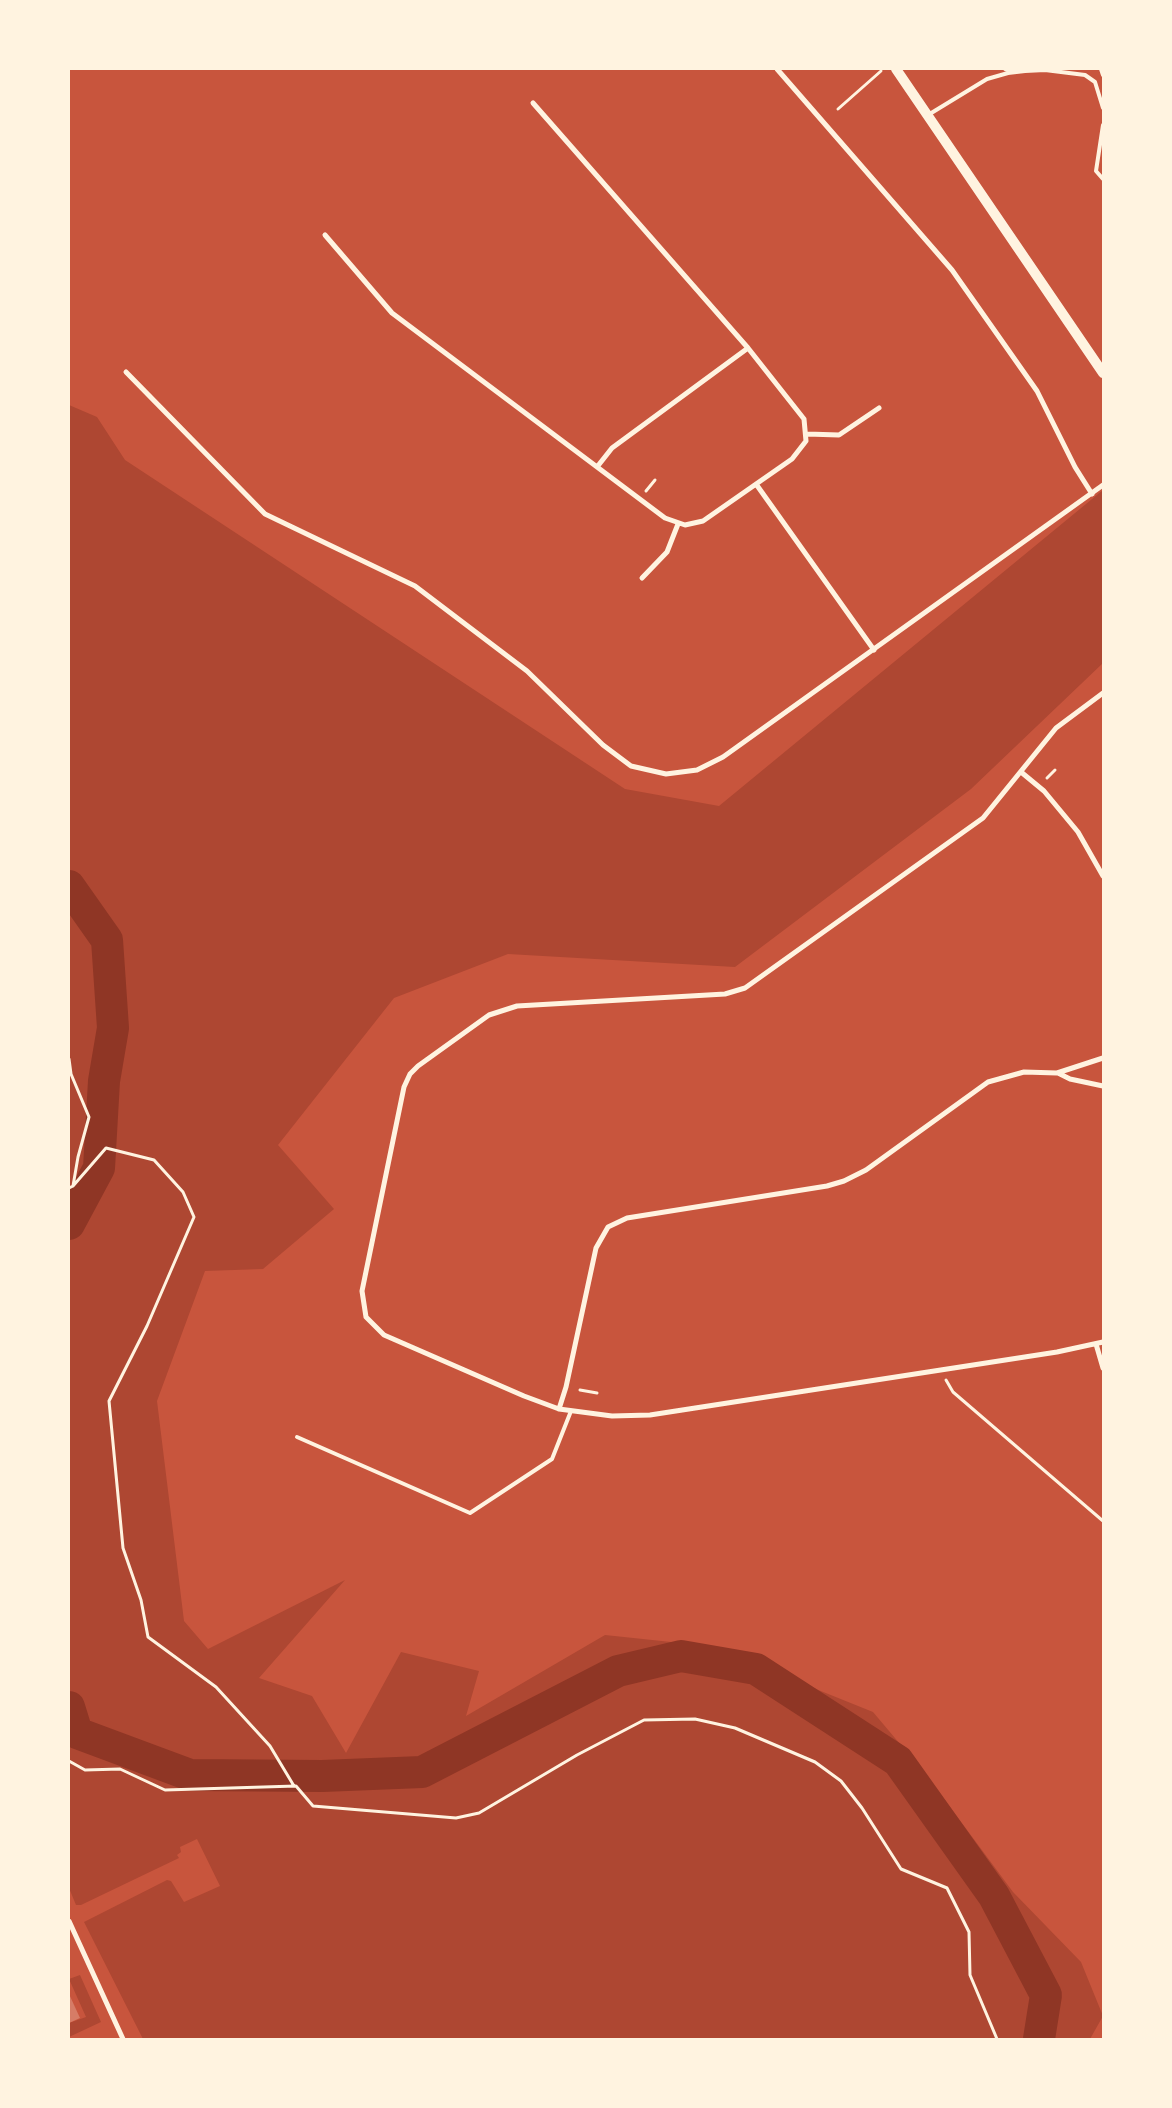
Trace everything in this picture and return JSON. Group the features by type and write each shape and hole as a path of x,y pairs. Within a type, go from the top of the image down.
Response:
{"main road":[{"path":"896,69 1103,372"}],"street":[{"path":"777,69 952,270 1037,391 1070,458 1092,494"},
{"path":"325,235 392,313 664,518 678,524 690,525 703,521 792,459 803,448 807,434 804,419 796,406 748,348 533,103"},
{"path":"597,467 612,448 748,348"},
{"path":"126,372 265,514 416,586 527,671 603,745 632,766 666,774 697,770 724,757 1103,485"},
{"path":"807,434 838,434 879,408"},
{"path":"756,484 874,650"},
{"path":"642,578 667,552 678,524"},
{"path":"1103,693 1056,728 984,818 744,988 725,994 517,1006 489,1015 418,1066 410,1074 404,1087 362,1291 366,1317 384,1335 524,1396 559,1409 612,1416 650,1415 1057,1352 1103,1342"},
{"path":"1021,772 1044,792 1078,832 1103,876"},
{"path":"559,1409 566,1387 596,1248 608,1227 627,1218 827,1186 844,1181 866,1170 988,1082 1024,1072 1057,1072 1103,1058"},
{"path":"1057,1072 1070,1079 1103,1086"},
{"path":"1096,1344 1103,1368"},
{"path":"69,1921 123,2039"}],"lane":[{"path":"1005,69 1016,72"},
{"path":"1101,69 1103,75"},
{"path":"927,115 987,79 1016,72 1045,70 1085,75 1095,82 1103,108"},
{"path":"1103,125 1096,171 1103,178"},
{"path":"297,1437 470,1513 552,1459 571,1411"}],"path":[{"path":"838,109 881,71"},
{"path":"646,492 655,480"},
{"path":"1047,778 1055,770"},
{"path":"69,1059 71,1074 89,1117 72,1186"},
{"path":"72,1186 106,1148 154,1160 183,1192 194,1217 147,1326 109,1401 123,1548 141,1600 148,1637 216,1687 270,1746 294,1786 313,1806 456,1818 479,1813 577,1755 644,1720 695,1720 735,1728 814,1762 841,1781 862,1808 901,1870 947,1888 969,1932 970,1975 996,2039"},
{"path":"946,1378 947,1384 953,1392 1103,1521"},
{"path":"580,1390 597,1393"},
{"path":"69,1761 85,1770 120,1769 165,1790 294,1786"}],"shaded area":[{"path":"69,405 97,417 125,460 625,789 719,806 1103,490 1103,663 971,789 735,967 508,954 394,998 278,1145 334,1209 263,1269 205,1271 157,1401 184,1621 208,1649 345,1580 259,1678 312,1696 346,1753 401,1652 479,1671 466,1716 605,1635 709,1646 873,1712 927,1776 1013,1892 1081,1962 1103,2016 1090,2039 143,2039 84,1922 167,1880 171,1881 184,1902 220,1886 197,1839 180,1847 181,1852 177,1855 179,1858 81,1905 76,1905 69,1888"},
{"path":"80,1975 101,2022 69,2037 69,2023 86,2017 69,1979"}],"building":[{"path":"69,1994 80,2018 69,2023"}],"waterway":[{"path":"69,886 107,940 113,1028 104,1081 99,1168 69,1224"},
{"path":"69,1707 77,1733 190,1775 322,1776 422,1772 618,1671 681,1656 756,1669 898,1761 994,1896 1046,1995 1039,2039"}]}
